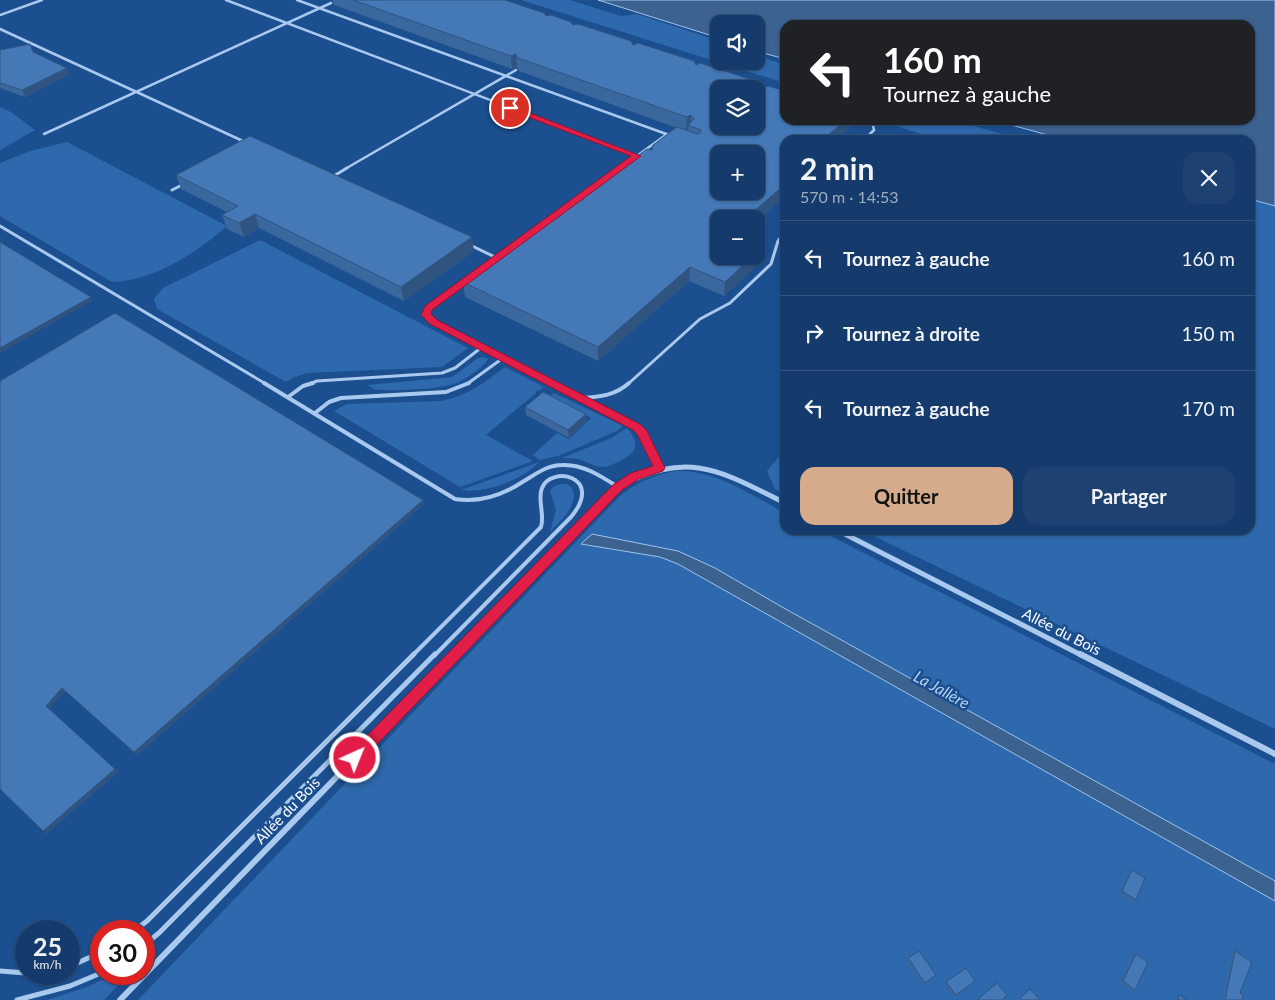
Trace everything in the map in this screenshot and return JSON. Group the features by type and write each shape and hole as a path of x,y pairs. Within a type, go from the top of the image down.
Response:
{"street":[{"name":"Allée du Bois","path":"120,1000 618,487 635,476 659,468 697,466 735,478 780,501"},
{"name":"Allée du Bois","path":"847,535 1275,754"}],"lane":[{"path":"0,16 42,0"},
{"path":"226,0 644,158"},
{"path":"297,0 674,137"},
{"path":"44,134 331,4"},
{"path":"0,29 246,142"},
{"path":"336,184 327,179 516,70"},
{"path":"659,468 641,431 636,427 434,322 428,318 426,310 667,134"},
{"path":"172,190 188,182"},
{"path":"568,206 575,209"},
{"path":"0,226 315,413 450,496 463,501 493,496 515,487 543,468 568,464 581,467 618,487"},
{"path":"579,397 601,398 622,390 700,319 730,303 771,264 774,260 776,240 780,236"},
{"path":"461,241 497,258"},
{"path":"488,264 495,267"},
{"path":"288,397 303,386 317,381 442,373 455,368 482,347"},
{"path":"315,413 329,402 341,398 446,392 457,389 475,380 504,358"},
{"path":"148,920 541,528 545,519 541,488 546,482 553,477 562,476 573,478 580,483 583,492 582,500 577,510 155,936"},
{"path":"0,970 15,972"},
{"path":"17,1000 70,986 90,978"}],"shaded area":[{"path":"521,0 570,0 621,16 637,14 710,38 710,59"},
{"path":"598,0 1275,0 1275,206 1255,200 1255,135 1048,135 1011,125 1255,125 1255,20 780,20 780,58 765,53 765,15 710,15 710,35"},
{"path":"765,58 780,63 780,81 744,70 765,70"},
{"path":"0,107 11,112 35,130 0,150"},
{"path":"893,125 969,125 1006,135 924,135"},
{"path":"67,142 227,226 202,246 174,264 143,277 112,282 0,216 0,163 30,151"},
{"path":"1255,200 1275,206 1275,729 871,535 1255,535"},
{"path":"258,241 262,241 468,348 442,367 307,373 286,382 157,309 154,299 163,288"},
{"path":"484,357 488,359 486,363 477,371 450,385 423,389 389,390 374,389 368,385 452,377 478,358"},
{"path":"505,367 544,387 539,391 537,390 536,393 486,435 533,461 460,487 334,411 347,404 441,401 450,399 475,388"},
{"path":"554,393 623,426 617,431 558,456 540,460 533,455 557,433 569,439 591,418 550,396"},
{"path":"627,428 634,439 634,451 626,458 607,467 601,467 578,459 562,458 611,438"},
{"path":"780,456 780,491 775,489 767,471"},
{"path":"539,462 524,474 503,484 481,490 461,490"},
{"path":"675,471 690,471 732,484 780,510 780,535 829,535 1275,764 1275,1000 138,1000 152,985 155,985 155,982 619,497 645,480"},
{"path":"567,484 572,488 573,500 568,512 550,532 556,510 550,491 553,487"},
{"path":"592,534 678,551 715,568 1275,881 1275,901 678,564 660,557 581,544"},
{"path":"91,985 118,985 104,1000 47,1000"}],"building":[{"path":"353,0 505,0 544,13 546,16 551,15 571,22 573,25 578,24 631,41 633,45 638,43 694,61 696,65 700,63 710,66 710,70 722,70 753,80 710,80 710,135 765,135 765,88 768,86 780,90 780,125 840,125 828,135 780,135 780,189 755,210 710,210 710,265 743,265 725,282 690,267 598,347 463,282 497,258 502,259 503,254 577,200 583,200 583,196 647,149 652,150 653,145 677,127 697,134 701,130 688,125 694,119 691,115 687,117 518,58 516,54 511,56"},
{"path":"30,44 33,52 67,68 22,90 0,83 0,50"},
{"path":"250,136 472,237 401,287 255,214 239,223 222,215 238,206 176,175"},
{"path":"0,242 91,297 0,348"},
{"path":"115,313 423,500 134,752 62,688 46,706 115,769 43,831 0,789 0,381"},
{"path":"543,392 586,414 568,430 525,407"},
{"path":"1132,870 1145,878 1136,900 1122,891"},
{"path":"919,951 936,975 925,983 908,958"},
{"path":"1235,951 1252,962 1240,993 1243,995 1242,1000 1225,1000"},
{"path":"1136,954 1148,962 1135,990 1123,981"},
{"path":"966,968 975,981 956,995 946,982"},
{"path":"997,983 1007,995 1002,1000 978,999"},
{"path":"1030,989 1040,1000 1022,1000 1020,998"},
{"path":"1179,995 1187,1000 1178,1000"}],"route":[{"path":"355,758 618,487 635,476 659,468 641,431 636,427 434,322 426,315 428,308 637,156 510,108"}],"water label":[{"name":"La Jallère","path":"942,689"}]}
